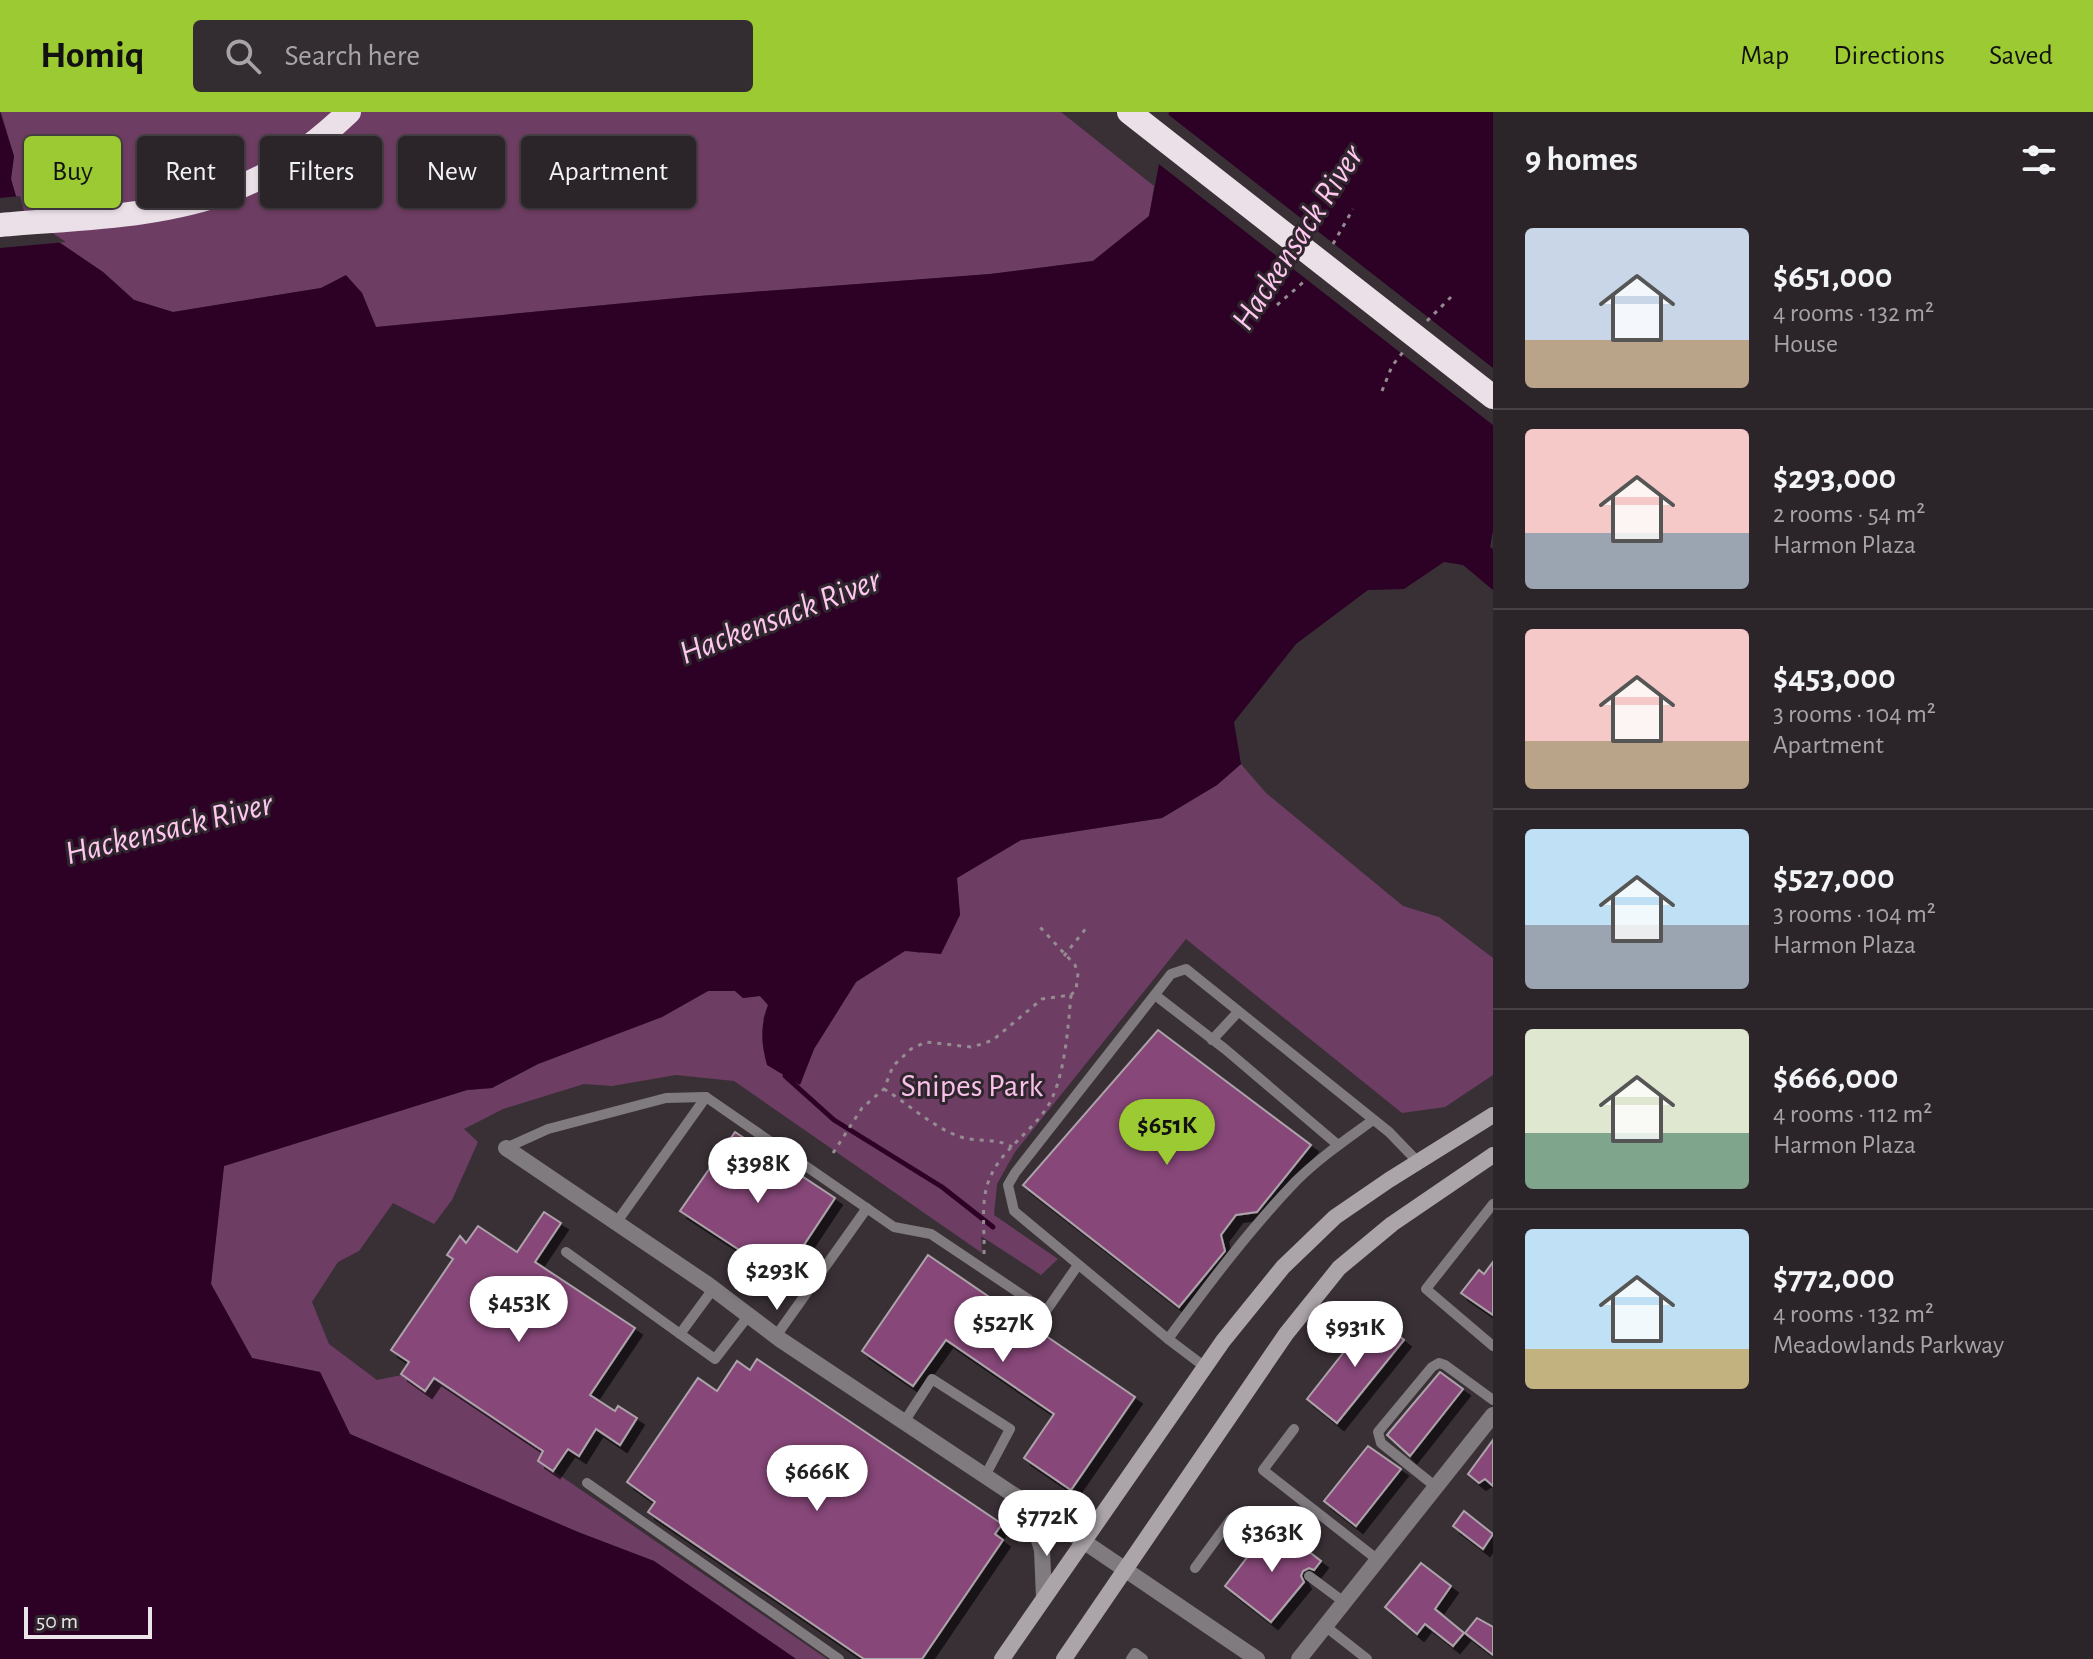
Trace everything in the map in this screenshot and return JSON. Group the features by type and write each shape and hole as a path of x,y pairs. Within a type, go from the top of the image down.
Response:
{"highway":[{"path":"0,225 131,213 185,204 232,190 278,168 317,142 349,112"},
{"path":"1129,112 1493,397"}],"main road":[{"path":"1002,1659 1205,1367 1283,1267 1335,1217 1493,1115"},
{"path":"1064,1659 1286,1334 1339,1268 1392,1224 1493,1155"}],"street":[{"path":"506,1148 713,1289 776,1336 1257,1659"},
{"path":"1299,1659 1493,1415"},
{"path":"1028,1504 1042,1550 1044,1598"}],"lane":[{"path":"1205,1367 1014,1211 1008,1185 1171,974 1186,969 1373,1120 1418,1162"},
{"path":"1155,995 1338,1145"},
{"path":"1212,1040 1238,1012"},
{"path":"506,1148 548,1129 666,1098 706,1097 894,1227 931,1234 1046,1311 1078,1265"},
{"path":"616,1223 706,1097"},
{"path":"1168,1339 1253,1229 1298,1180 1373,1120"},
{"path":"1493,1204 1426,1289 1493,1346"},
{"path":"776,1336 867,1208"},
{"path":"566,1252 715,1359 749,1315"},
{"path":"680,1334 713,1289"},
{"path":"1436,1487 1381,1443 1378,1432 1432,1367 1439,1363 1493,1400"},
{"path":"904,1422 932,1379 1010,1429 985,1476"},
{"path":"1294,1429 1263,1470 1378,1560"},
{"path":"587,1483 839,1659"},
{"path":"1195,1568 1231,1519 1261,1540"},
{"path":"1309,1576 1344,1602"},
{"path":"1325,1626 1367,1659"},
{"path":"1131,1659 1135,1653 1143,1659"}],"path":[{"path":"833,1153 859,1112 884,1089 893,1066 911,1049 926,1042 971,1047 982,1044 993,1040 1042,999 1071,995 1076,990 1078,973 1075,965 1039,926"},
{"path":"1064,956 1087,927"},
{"path":"985,1240 984,1203 991,1175 1012,1145 1048,1107 1058,1080 1071,995"},
{"path":"884,1089 909,1108 960,1137 998,1140 1012,1145 1015,1152"}],"green space":[{"path":"1,112 1061,112 1154,186 1149,217 1093,261 990,274 699,296 376,327 362,293 346,276 321,288 173,312 134,300 103,272 22,217 11,179 14,156"},
{"name":"Snipes Park","path":"1241,764 1266,793 1403,906 1439,917 1493,958 1493,1075 1445,1107 1402,1113 1186,939 1015,1152 997,1184 994,1215 1058,1259 1041,1275 981,1236 982,1253 734,1081 676,1075 612,1086 584,1084 503,1109 464,1129 478,1142 452,1200 434,1224 393,1203 359,1251 338,1262 312,1302 329,1344 377,1380 402,1375 425,1390 434,1378 543,1451 539,1461 827,1659 796,1659 654,1561 578,1532 350,1434 320,1372 252,1358 211,1284 224,1166 467,1090 492,1088 538,1064 662,1017 708,991 735,991 743,998 760,996 768,1005 763,1019 800,1084 814,1049 856,982 905,950 920,953 960,915 957,878 1021,840 1162,818 1217,785"}],"water":[{"name":"Hackensack River","path":"0,112 14,156 11,179 22,217 103,272 134,300 173,312 321,288 346,275 362,293 376,327 699,296 990,274 1093,261 1149,216 1169,112 1493,112 1493,531 1490,547 1493,549 1493,590 1463,565 1444,562 1404,589 1368,590 1296,644 1234,722 1241,764 1217,785 1162,818 1021,840 957,878 960,915 941,954 905,951 856,982 814,1049 800,1085 767,1065 762,1035 768,1005 760,996 743,998 735,991 708,991 662,1017 538,1064 492,1088 467,1090 224,1166 211,1284 252,1358 320,1372 350,1434 578,1532 654,1561 796,1659 0,1659"}],"pier":[{"path":"1165,112 1493,368 1493,425 1155,161"},
{"path":"20,196 25,215 66,242 0,248 0,198"}],"building":[{"path":"1158,1030 1311,1145 1257,1212 1236,1215 1221,1235 1225,1251 1179,1307 1023,1185"},
{"path":"735,1132 835,1198 782,1278 680,1211"},
{"path":"544,1212 561,1223 535,1262 635,1328 590,1395 615,1411 618,1406 637,1418 620,1445 596,1429 579,1456 568,1449 553,1471 538,1461 543,1451 434,1378 425,1391 401,1374 409,1362 391,1350 453,1259 447,1255 460,1236 466,1243 478,1226 517,1252"},
{"path":"928,1255 1135,1397 1071,1490 1024,1458 1054,1414 946,1340 913,1386 862,1351"},
{"path":"1493,1262 1493,1315 1461,1293 1479,1270 1484,1274"},
{"path":"1373,1315 1404,1340 1337,1423 1307,1399"},
{"path":"757,1359 1002,1524 995,1534 1003,1540 922,1659 864,1659 648,1512 655,1502 627,1482 698,1378 717,1391 737,1361 750,1370"},
{"path":"1440,1372 1463,1389 1410,1456 1387,1435"},
{"path":"1493,1440 1493,1486 1485,1479 1479,1483 1468,1474"},
{"path":"1368,1446 1401,1469 1356,1526 1324,1501"},
{"path":"1464,1511 1493,1534 1483,1549 1453,1526"},
{"path":"1273,1524 1321,1561 1314,1570 1309,1568 1303,1571 1301,1576 1304,1582 1271,1622 1225,1586 1256,1546 1261,1548 1267,1545 1269,1540 1266,1534"},
{"path":"1421,1563 1451,1586 1435,1609 1464,1633 1453,1646 1425,1624 1417,1634 1385,1607"},
{"path":"1477,1618 1493,1627 1493,1655 1465,1633"}],"waterway":[{"path":"785,1076 834,1120 942,1187 993,1227"}]}
